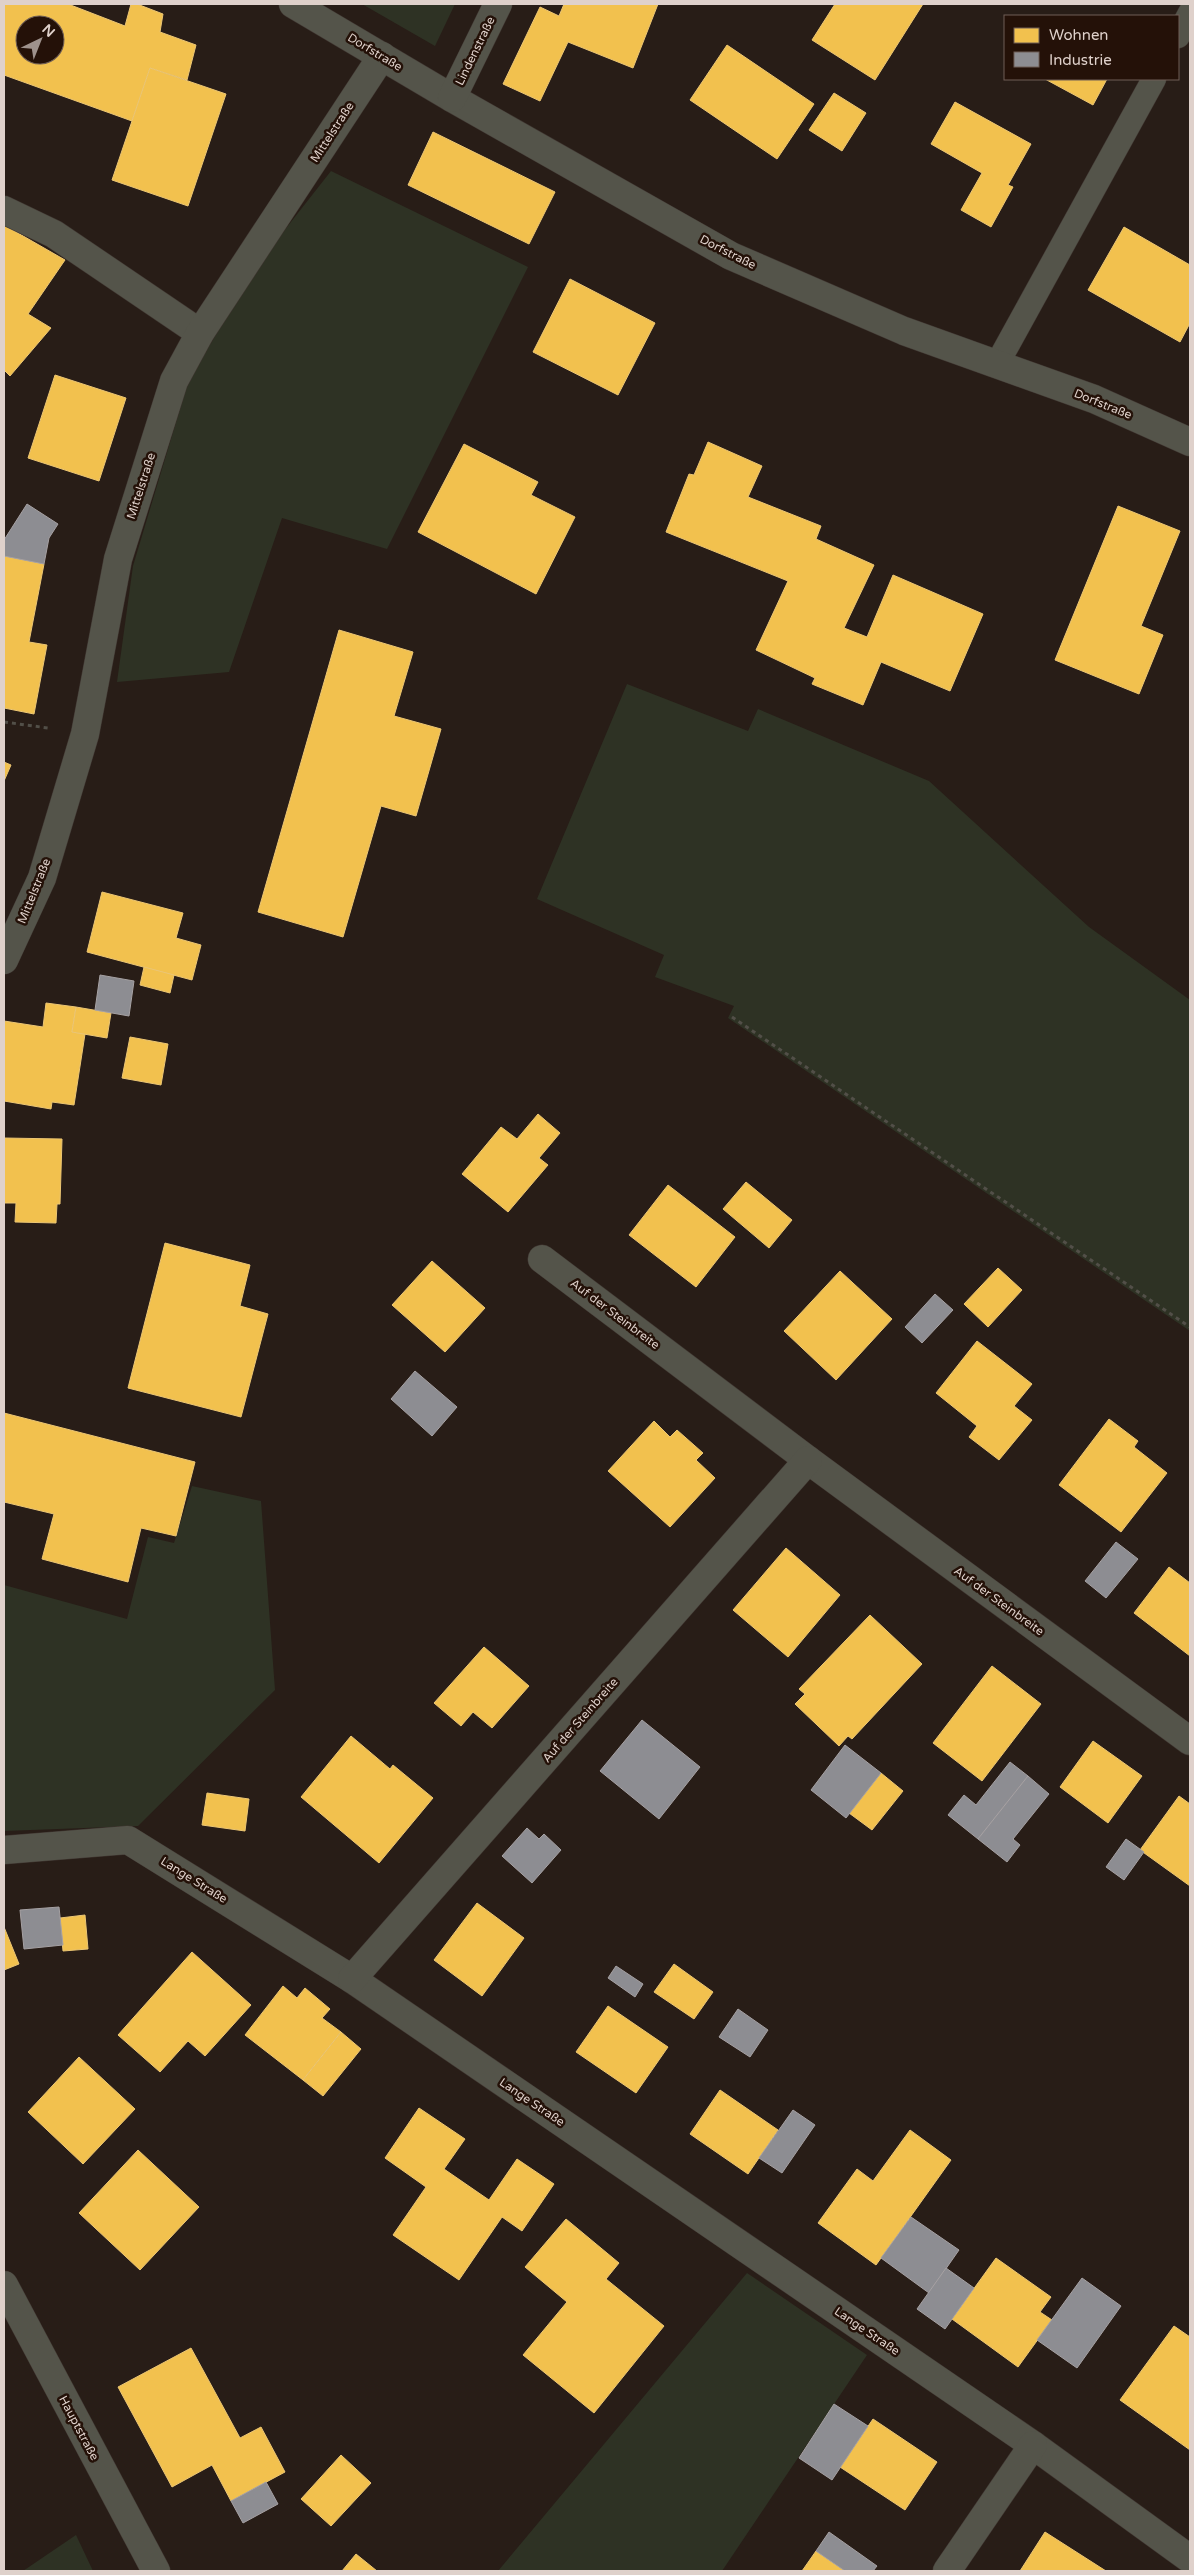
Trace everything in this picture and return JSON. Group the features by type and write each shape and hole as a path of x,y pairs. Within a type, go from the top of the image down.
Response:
{"street":[{"name":"Dorfstraße","path":"293,4 452,98 731,256 904,331 1094,399 1190,442"},
{"name":"Lindenstraße","path":"452,98 498,4"},
{"name":"Mittelstraße","path":"4,960 42,878 85,734 118,559 174,381 200,333 382,56"},
{"path":"4,210 54,234 200,333"},
{"name":"Auf der Steinbreite","path":"542,1259 808,1460 1190,1741"},
{"name":"Auf der Steinbreite","path":"352,1979 808,1460"},
{"name":"Lange Straße","path":"4,1850 128,1840 352,1979 1033,2445 1190,2559"},
{"name":"Hauptstraße","path":"4,2285 156,2571"},
{"path":"948,2571 1033,2445"}],"lane":[{"path":"1179,34 1190,13"},
{"path":"997,364 1153,80"}],"path":[{"path":"4,722 85,734"},
{"path":"732,1017 1190,1327"}],"green space":[{"path":"362,4 455,4 435,46"},
{"path":"331,171 528,267 387,549 282,518 229,672 117,682 133,566 188,382 254,269"},
{"path":"627,684 748,731 758,709 929,781 1089,927 1190,1000 1190,1331 728,1018 734,1006 655,977 664,955 537,899"},
{"path":"192,1486 261,1501 275,1690 138,1826 4,1831 4,1585 127,1619 148,1537 174,1543"},
{"path":"747,2273 867,2355 722,2571 498,2571"},
{"path":"76,2535 93,2571 23,2571"}],"building: Wohnen":[{"path":"4,4 68,4 125,26 131,4 137,4 163,14 160,32 196,45 187,80 150,68 132,121 4,75"},
{"path":"564,4 658,4 633,68 568,42 540,101 503,84 540,7 559,16"},
{"path":"835,4 923,4 875,80 812,40"},
{"path":"727,45 814,104 777,159 690,100"},
{"path":"150,68 226,94 188,206 112,180"},
{"path":"1047,80 1106,80 1093,105"},
{"path":"834,93 866,113 842,151 809,130"},
{"path":"955,102 1031,144 1008,185 1013,187 991,227 961,210 982,173 931,144"},
{"path":"433,132 555,192 529,244 408,185"},
{"path":"4,225 65,260 28,314 51,328 10,376 4,370"},
{"path":"1124,227 1190,265 1190,323 1180,342 1088,290"},
{"path":"570,279 655,323 618,395 533,352"},
{"path":"55,375 126,398 99,481 28,458"},
{"path":"708,442 762,466 748,497 821,526 816,539 874,565 844,628 867,637 893,575 983,614 950,691 881,662 863,705 812,684 815,678 756,650 788,581 666,532 689,474 694,475"},
{"path":"464,444 538,482 531,495 575,517 536,594 418,532"},
{"path":"1118,506 1180,531 1141,626 1163,635 1139,694 1055,660"},
{"path":"4,556 44,564 29,642 47,645 34,714 4,708"},
{"path":"339,630 413,652 394,716 441,729 416,816 381,806 343,937 258,912"},
{"path":"4,762 11,765 4,781"},
{"path":"102,892 183,913 176,938 201,945 192,980 87,952"},
{"path":"144,967 174,975 170,993 140,985"},
{"path":"46,1003 76,1007 72,1032 85,1034 74,1105 52,1102 51,1109 4,1101 4,1021 43,1027"},
{"path":"76,1007 111,1013 107,1038 72,1032"},
{"path":"130,1037 168,1044 161,1085 122,1078"},
{"path":"538,1114 560,1133 539,1158 548,1165 508,1212 462,1174 501,1127 517,1139"},
{"path":"4,1138 62,1139 60,1204 57,1204 56,1223 15,1222 16,1203 4,1203"},
{"path":"746,1182 792,1220 769,1248 723,1209"},
{"path":"668,1185 735,1237 696,1287 629,1235"},
{"path":"165,1243 250,1265 240,1306 268,1314 241,1417 128,1388"},
{"path":"432,1261 485,1308 445,1352 392,1305"},
{"path":"998,1268 1022,1290 988,1327 964,1304"},
{"path":"840,1271 892,1319 836,1380 784,1331"},
{"path":"977,1341 1032,1384 1014,1406 1032,1420 999,1460 969,1437 977,1426 936,1393"},
{"path":"4,1413 195,1462 176,1536 141,1528 128,1582 42,1559 54,1514 4,1502"},
{"path":"1109,1419 1138,1441 1134,1447 1167,1473 1121,1532 1059,1485"},
{"path":"654,1421 670,1437 677,1430 703,1453 696,1460 715,1478 670,1527 608,1471"},
{"path":"786,1548 840,1595 788,1657 733,1610"},
{"path":"1169,1567 1190,1583 1190,1656 1134,1613"},
{"path":"870,1615 922,1664 852,1739 848,1736 839,1746 795,1704 805,1694 799,1689"},
{"path":"484,1647 529,1686 492,1728 473,1712 461,1726 434,1703"},
{"path":"992,1666 1041,1704 982,1781 933,1743"},
{"path":"351,1736 390,1769 393,1765 433,1798 379,1863 301,1797"},
{"path":"1093,1741 1142,1776 1108,1823 1060,1787"},
{"path":"881,1773 903,1791 872,1830 849,1813"},
{"path":"207,1793 249,1799 245,1831 202,1825"},
{"path":"1179,1796 1190,1804 1190,1886 1140,1850"},
{"path":"477,1903 524,1938 482,1996 434,1960"},
{"path":"85,1915 88,1949 63,1951 60,1918"},
{"path":"4,1927 19,1964 4,1970"},
{"path":"192,1952 251,2005 205,2056 188,2041 160,2072 118,2035"},
{"path":"674,1964 713,1992 694,2019 654,1992"},
{"path":"283,1986 297,1998 305,1988 330,2009 322,2018 341,2032 303,2080 245,2035"},
{"path":"608,2006 668,2047 636,2093 576,2052"},
{"path":"341,2032 361,2049 323,2096 303,2080"},
{"path":"79,2057 135,2109 83,2164 28,2112"},
{"path":"720,2090 778,2130 748,2174 690,2134"},
{"path":"419,2108 465,2139 444,2169 489,2200 517,2159 554,2184 522,2231 502,2217 459,2280 393,2235 426,2187 385,2158"},
{"path":"910,2130 951,2160 876,2265 818,2223 857,2169 873,2181"},
{"path":"138,2150 199,2207 140,2270 79,2213"},
{"path":"566,2219 619,2263 606,2279 664,2326 594,2413 523,2355 567,2302 525,2267"},
{"path":"996,2258 1051,2297 1040,2312 1052,2320 1018,2367 952,2319"},
{"path":"1174,2326 1190,2337 1190,2450 1120,2400"},
{"path":"191,2348 240,2438 261,2427 285,2472 231,2501 212,2465 172,2487 118,2387"},
{"path":"873,2419 937,2462 905,2510 840,2467"},
{"path":"341,2455 371,2483 331,2526 301,2499"},
{"path":"1045,2532 1106,2571 1020,2571"},
{"path":"816,2551 845,2571 802,2571"},
{"path":"356,2554 377,2571 342,2571"}],"building: Industrie":[{"path":"27,504 58,524 49,538 44,564 4,556 4,540"},
{"path":"100,975 134,981 129,1016 95,1010"},
{"path":"935,1294 953,1310 922,1343 905,1327"},
{"path":"415,1371 457,1407 432,1436 391,1399"},
{"path":"1116,1542 1138,1559 1106,1598 1085,1581"},
{"path":"642,1720 700,1767 659,1819 600,1771"},
{"path":"845,1745 881,1773 846,1818 811,1790"},
{"path":"1010,1762 1028,1776 978,1839 948,1815 964,1795 976,1805"},
{"path":"1028,1776 1049,1794 1013,1839 1020,1845 1007,1862 978,1839"},
{"path":"527,1828 539,1839 544,1834 561,1850 532,1883 502,1856"},
{"path":"1126,1839 1144,1852 1124,1880 1106,1867"},
{"path":"59,1907 63,1945 24,1949 20,1910"},
{"path":"616,1966 643,1984 635,1997 608,1978"},
{"path":"738,2009 768,2030 750,2057 719,2037"},
{"path":"793,2110 815,2125 782,2173 759,2158"},
{"path":"911,2217 959,2250 929,2293 881,2258"},
{"path":"946,2268 974,2288 945,2329 917,2309"},
{"path":"1082,2278 1121,2306 1077,2368 1037,2340"},
{"path":"834,2404 868,2426 832,2480 799,2458"},
{"path":"266,2482 278,2504 243,2523 231,2501"},
{"path":"829,2532 877,2566 873,2571 845,2571 816,2551"}]}
